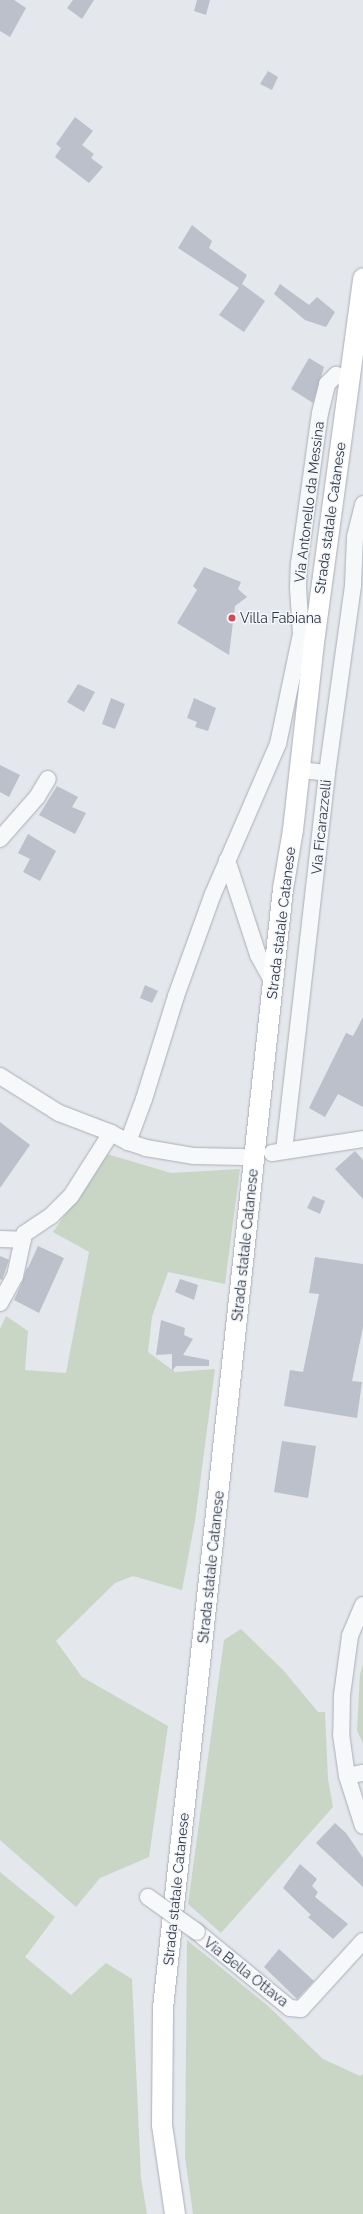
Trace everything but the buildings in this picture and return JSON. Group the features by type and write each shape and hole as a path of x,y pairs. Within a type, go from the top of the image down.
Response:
{"main road":[{"name":"Strada statale Catanese","path":"175,2214 162,2125 163,2008 283,889 300,770 315,635 363,278"}],"street":[{"name":"Via Antonello da Messina","path":"128,1142 144,1099 176,996 227,860 278,744 302,634 298,587 303,526 320,412 327,384 336,375"},
{"name":"Via Ficarazzelli","path":"363,504 355,537 353,585 278,1152 363,1139"},
{"path":"300,770 327,773"},
{"path":"0,839 37,796 48,779"},
{"path":"227,860 258,955 273,982"},
{"path":"0,1076 59,1113 146,1148 194,1156 243,1157"},
{"path":"0,1303 15,1276 24,1240 24,1234 51,1216 71,1196 111,1133"},
{"path":"0,1239 24,1240"},
{"path":"363,1605 350,1636 342,1695 341,1734 347,1776 363,1826"},
{"path":"347,1776 363,1772"},
{"name":"Via Bella Ottava","path":"148,1897 197,1932 290,2008 301,2009 363,1941"}],"green space":[{"path":"107,1154 171,1173 240,1169 225,1284 168,1272 152,1317 148,1352 175,1372 215,1369 195,1521 182,1590 133,1576 115,1583 56,1641 82,1677 168,1726 149,1857 100,1878 76,1907 0,1840 0,1329 6,1316 28,1331 25,1370 66,1373 89,1252 53,1232"},
{"path":"241,1629 284,1671 318,1712 325,1712 328,1779 333,1807 221,1933 188,1904 224,1640"},
{"path":"363,1664 363,1743 357,1731 360,1674"},
{"path":"0,1872 55,1917 25,1957 71,1995 106,1963 132,1979 141,2178 147,2214 0,2214"},
{"path":"187,1940 267,2005 323,2059 360,2076 363,2074 363,2214 193,2214 185,2157"}],"place":[{"name":"Villa Fabiana","path":"232,618"}]}
